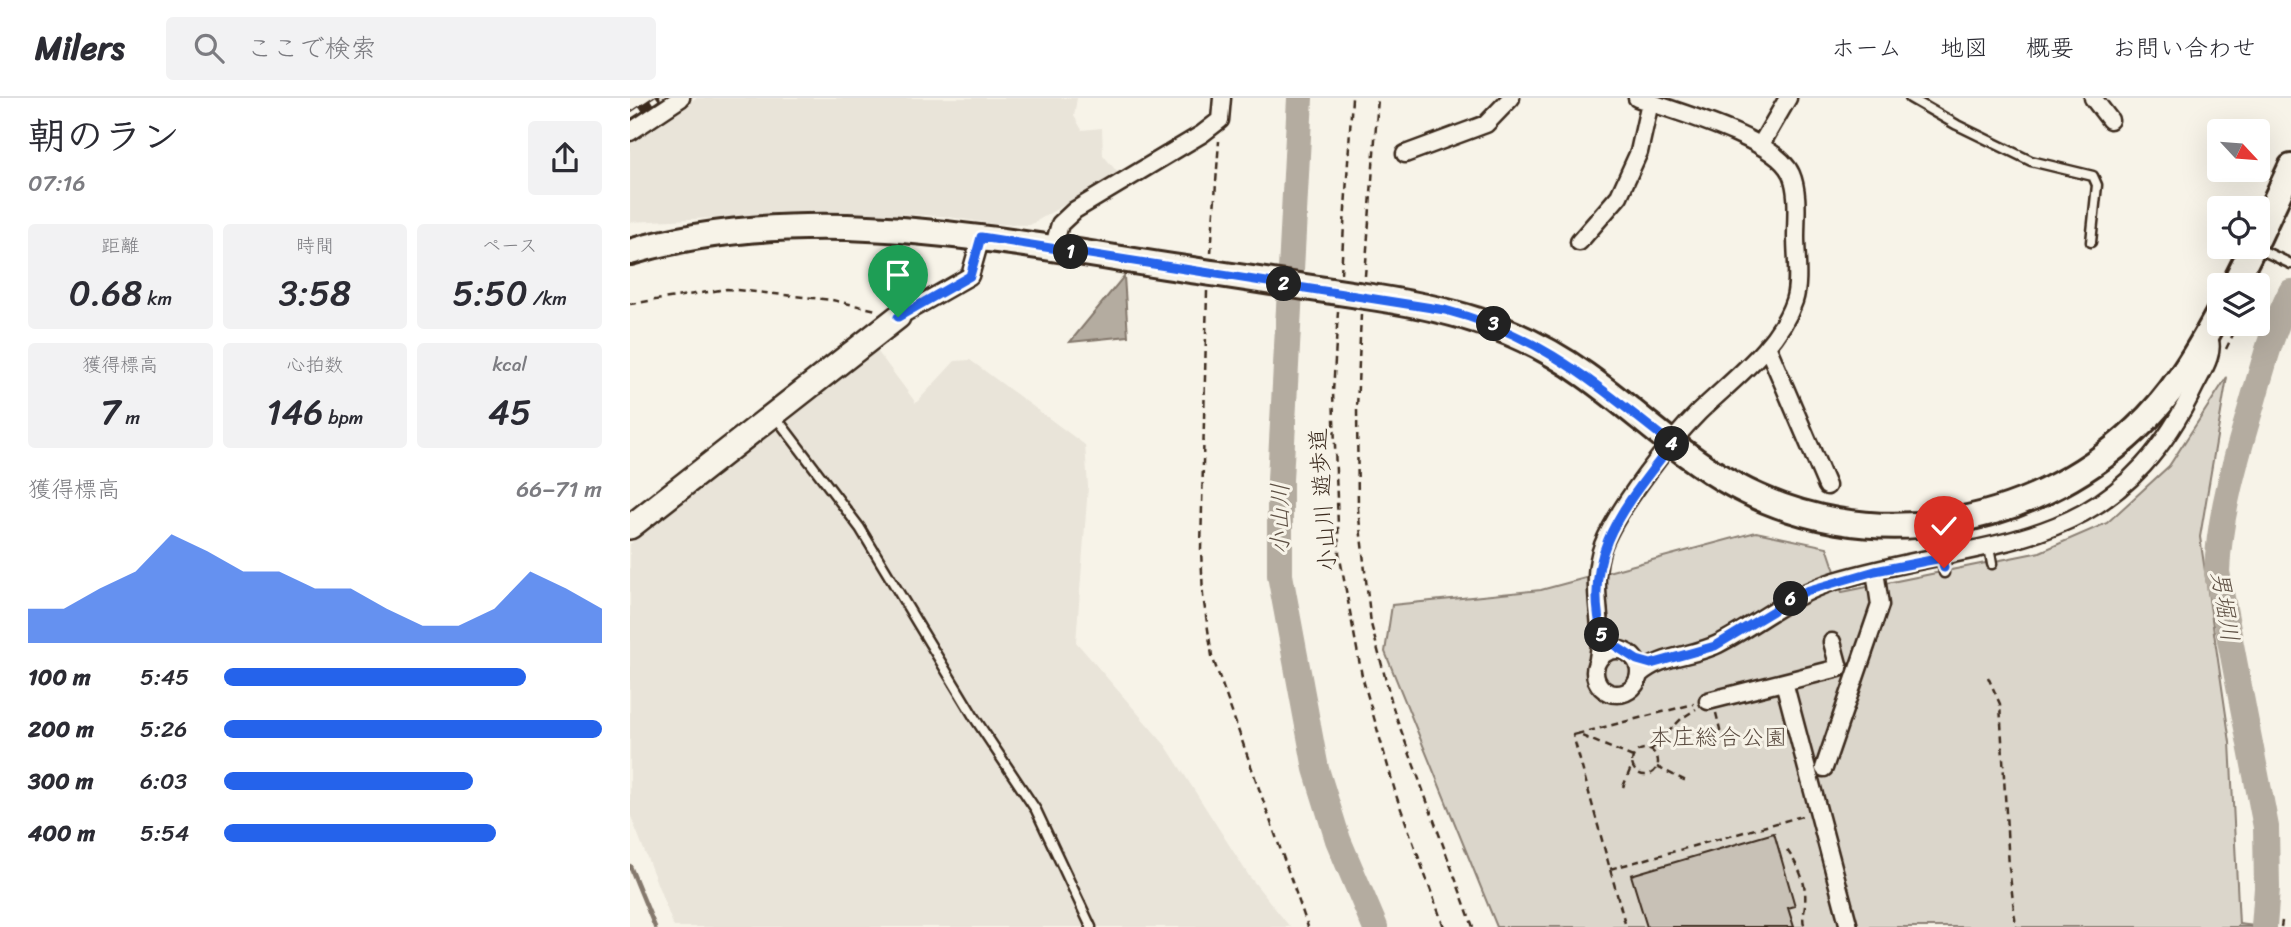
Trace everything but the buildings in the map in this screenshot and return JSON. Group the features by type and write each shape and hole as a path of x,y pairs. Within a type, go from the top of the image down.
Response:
{"main road":[{"path":"2270,212 2291,167"},
{"path":"2270,217 2291,180"},
{"path":"630,252 713,235 767,229 885,228 981,237 1350,293 1485,320 1531,341 1585,375 1672,444 1735,485 1780,506 1830,520 1886,527 1947,524 1992,514 2045,493 2090,468 2137,429 2159,404 2207,335"}],"street":[{"path":"630,132 681,98"},
{"path":"1053,249 1060,224 1075,210 1220,120 1222,98"},
{"path":"1405,154 1486,124 1511,98"},
{"path":"1760,146 1788,98"},
{"path":"2093,98 2110,120"},
{"path":"1579,242 1619,196 1639,152 1644,100 1716,125 1760,146 1784,163 1792,176 1796,205 1795,299 1783,324 1767,346 1695,416 1672,444 1618,517 1603,545 1595,597 1603,638 1595,674 1601,688 1608,692 1628,691 1642,666 1715,646 1806,591 1875,571 1943,565 1989,547 2063,524 2090,510 2126,482 2159,448 2183,410 2212,348 2207,336"},
{"path":"630,527 898,317 970,276 981,237"},
{"path":"1767,346 1827,486"},
{"path":"1824,768 1880,605 1875,571"},
{"path":"1603,638 1642,666"},
{"path":"1710,700 1839,668 1832,642"},
{"path":"1598,659 1610,650 1618,649"},
{"path":"1784,682 1849,927"}],"lane":[{"path":"1910,98 2031,161 2093,176 2097,185 2091,242"},
{"path":"2270,254 2289,263"},
{"path":"774,414 860,528 974,717 1036,810 1091,927"},
{"path":"1989,547 1992,564"}],"path":[{"name":"小山川 遊歩道","path":"1352,98 1350,293 1333,392 1339,553 1369,701 1397,798 1444,927"},
{"path":"1378,98 1350,293 1357,409 1358,509 1371,624 1394,711 1473,927"},
{"path":"1220,120 1202,480 1205,608 1212,656 1308,927"},
{"path":"630,304 727,289 832,300 898,317"},
{"path":"1989,677 2000,704 2009,867 2016,927"},
{"path":"1626,927 1573,735 1710,700"},
{"path":"1710,700 1724,746"},
{"path":"1651,750 1681,719 1710,700"},
{"path":"1577,734 1633,757"},
{"path":"1623,787 1638,750 1651,750 1657,756 1657,767"},
{"path":"1632,765 1637,773 1645,776 1657,767"},
{"path":"1657,767 1686,781"},
{"path":"1610,869 1818,812"},
{"path":"1787,850 1799,867 1805,887 1802,920 1805,927"},
{"path":"2281,927 2282,921"}],"shaded area":[{"path":"696,98 1077,98 1074,116 1082,130 1102,128 1103,155 1118,173 1030,225 994,224 942,216 837,212 630,222 630,140"},
{"path":"1124,276 1128,336 1070,342"},
{"path":"875,348 916,403 955,361 970,360 1085,445 1088,487 1076,642 1166,746 1249,876 1290,927 674,927 630,814 630,544"}],"green space":[{"name":"本庄総合公園","path":"2227,377 2200,537 2230,742 2239,924 2263,927 1497,927 1385,652 1392,605 1541,590 1756,532 1827,547 1842,592 2040,552 2107,523 2169,466"}],"waterway":[{"name":"小山川","path":"1300,98 1280,480 1280,575 1316,769 1338,840 1375,927"},
{"name":"男堀川","path":"2264,927 2267,888 2266,827 2217,572 2221,529 2234,466 2269,347 2291,292"},
{"path":"630,866 655,927"}],"railway":[{"path":"630,116 657,98"}],"route":[{"path":"898,317 970,276 977,260 981,237 1445,310 1485,320 1531,341 1585,375 1672,444 1618,517 1603,545 1597,570 1595,597 1597,619 1603,638 1637,660 1651,664 1715,646 1781,604 1806,591 1836,581 1942,558 1944,568"}]}
